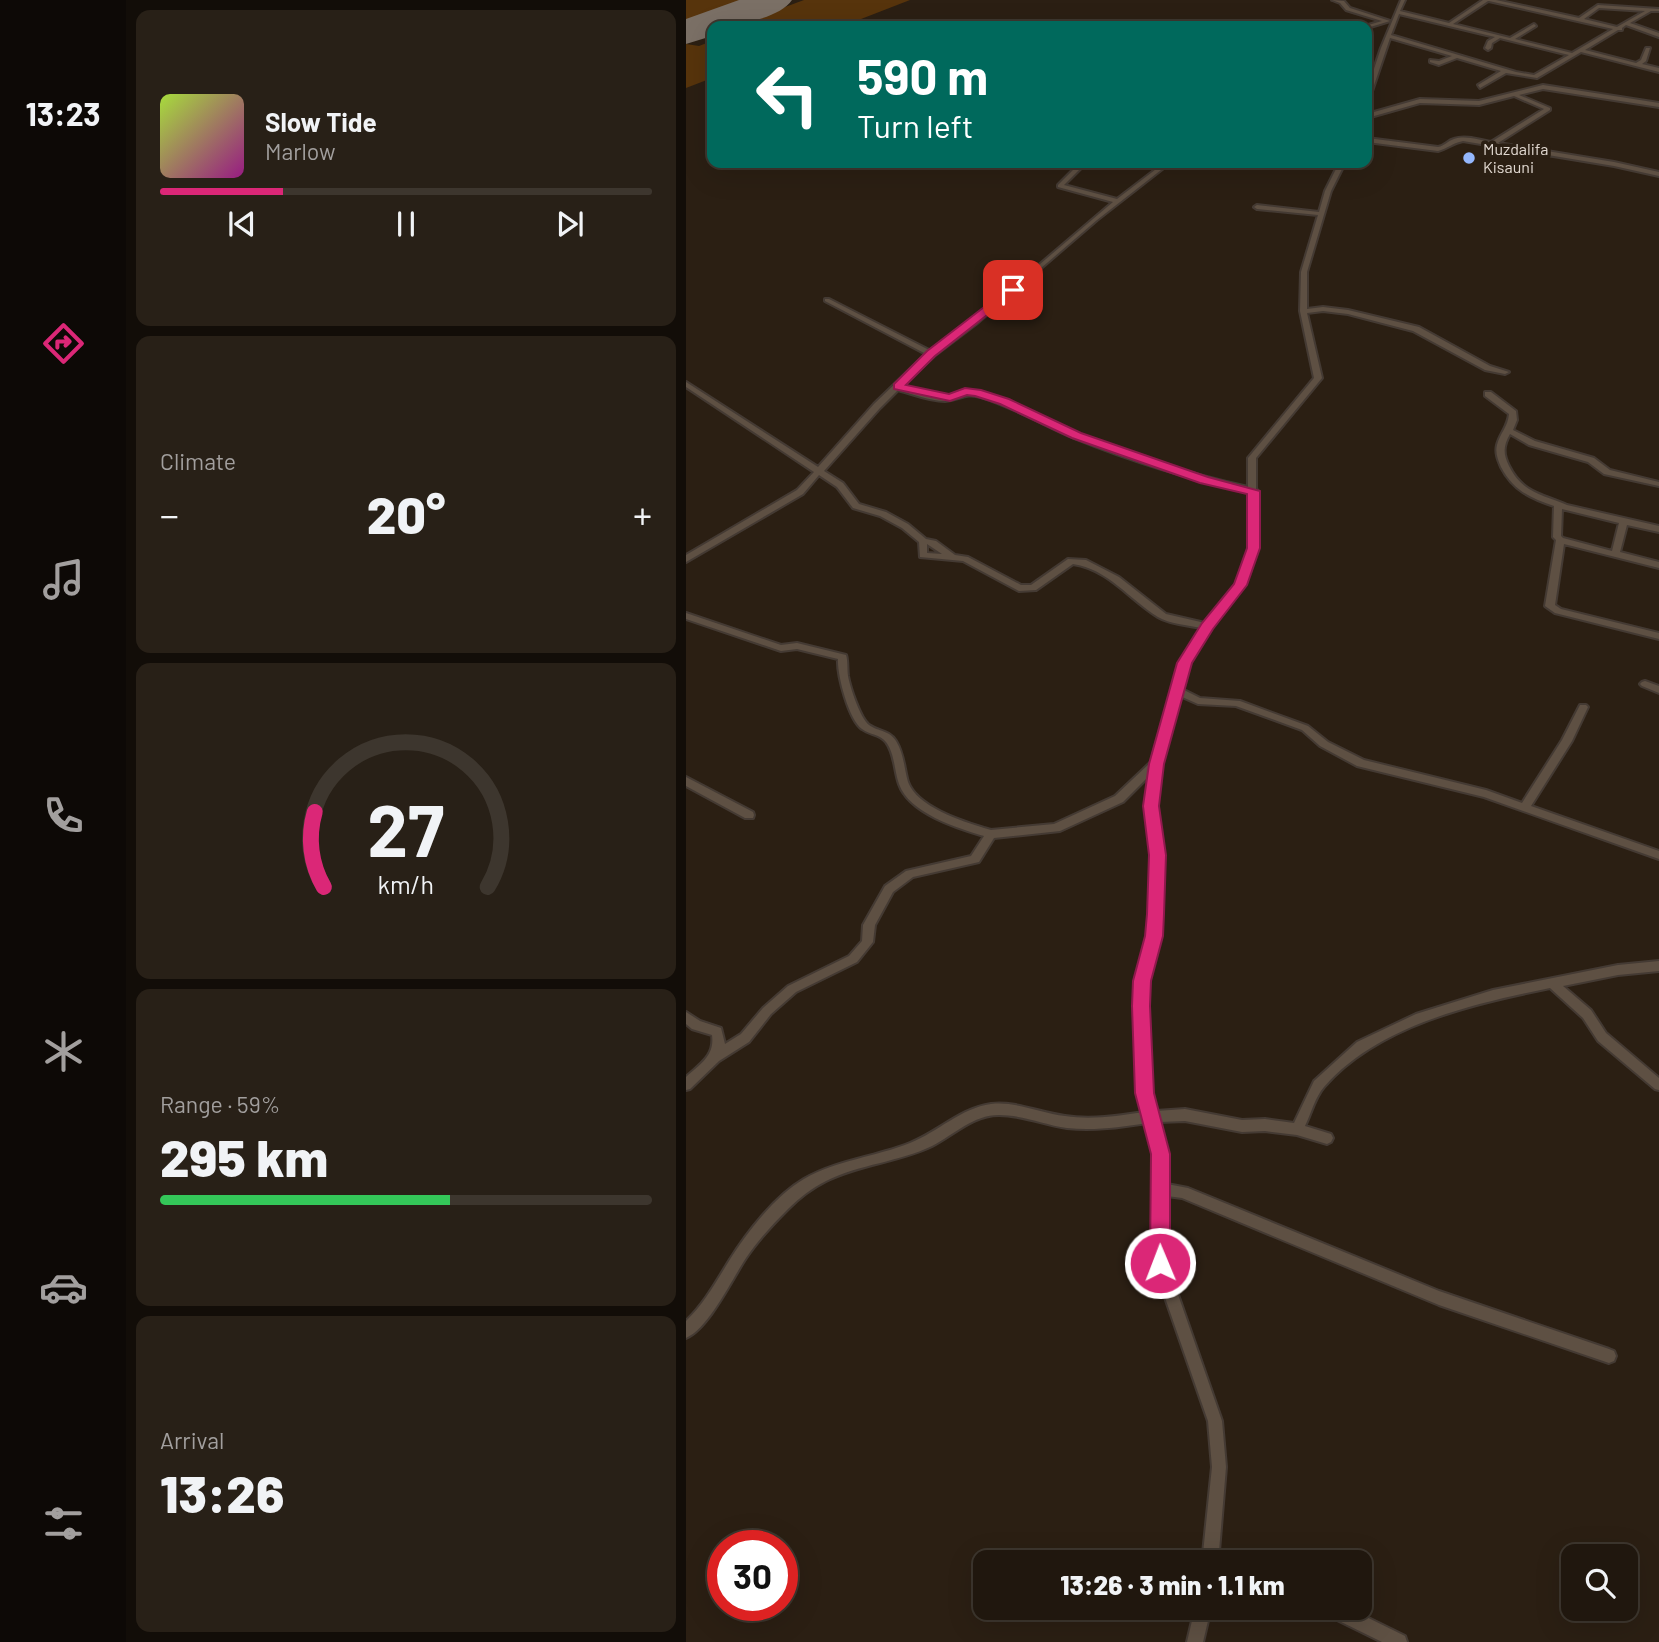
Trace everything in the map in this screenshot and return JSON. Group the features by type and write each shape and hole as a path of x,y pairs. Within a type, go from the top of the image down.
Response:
{"street":[{"path":"1334,0 1342,2 1348,9 1391,20"},
{"path":"1372,84 1390,36 1391,20 1403,0"},
{"path":"1451,23 1488,0 1620,29"},
{"path":"1580,20 1598,6 1659,10"},
{"path":"1534,88 1532,81 1535,77 1649,10"},
{"path":"1397,12 1572,54"},
{"path":"1372,26 1391,20"},
{"path":"1627,24 1659,35"},
{"path":"1512,39 1534,26"},
{"path":"1390,36 1455,57 1535,77"},
{"path":"1488,48 1490,43 1500,36"},
{"path":"1638,64 1643,61 1648,49"},
{"path":"1579,50 1659,71"},
{"path":"1432,61 1439,63 1455,57"},
{"path":"1480,86 1505,71"},
{"path":"1372,115 1420,101 1479,103 1534,88 1552,88 1659,105"},
{"path":"1492,144 1548,109 1516,95"},
{"path":"1372,140 1438,149 1447,147 1458,139 1614,164 1659,174"},
{"path":"1078,168 1060,186 1117,201"},
{"path":"686,559 800,492 931,354 974,323 1117,201 1160,168"},
{"path":"1213,1550 1219,1467 1215,1421 1160,1263 1160,1154 1144,1093 1142,981 1154,936 1156,914 1157,855 1151,806 1156,764 1179,691 1184,663 1207,626 1241,585 1254,548 1252,458 1318,378 1303,311 1304,272 1328,191 1340,168"},
{"path":"1257,207 1322,214"},
{"path":"827,300 931,354"},
{"path":"1303,311 1323,309 1348,312 1416,329 1488,368 1505,372"},
{"path":"686,384 840,485 856,506 883,514 953,558"},
{"path":"898,387 950,398 965,391 977,393 1004,402 1077,436 1204,480 1254,491"},
{"path":"1488,394 1513,413 1514,425 1500,445 1500,456 1519,487 1540,499 1659,529"},
{"path":"1510,431 1540,445 1591,460 1607,472 1659,484"},
{"path":"1558,503 1557,537 1560,540 1550,606 1558,611 1659,636"},
{"path":"1616,552 1624,520"},
{"path":"1560,540 1659,565"},
{"path":"923,541 923,555 965,559 1019,587 1033,588 1071,561 1086,563 1122,584 1163,616 1207,626"},
{"path":"686,616 781,648 797,646 843,657 840,672 858,716 864,726 886,736 896,751 907,791 920,803 955,821 991,834 1056,828 1119,799 1156,764"},
{"path":"1645,684 1659,690"},
{"path":"1179,691 1198,701 1237,703 1305,728 1324,744 1361,763 1525,806 1659,855"},
{"path":"1525,806 1567,741 1583,707"},
{"path":"686,781 749,815"},
{"path":"686,1085 715,1057 745,1038 767,1011 792,989 853,959 867,942 869,925 889,889 910,874 975,859 991,834"},
{"path":"1297,1129 1318,1085 1361,1046 1420,1018 1493,995 1618,970 1659,966"},
{"path":"1552,983 1587,1014 1602,1037 1659,1086"},
{"path":"686,1017 696,1025 717,1032 719,1045 715,1057"},
{"path":"686,1331 725,1281 743,1252 792,1196 816,1179 847,1165 883,1159 928,1141 955,1123 987,1110 1021,1110 1064,1122 1099,1124 1185,1115 1242,1126 1265,1125 1297,1129 1327,1138"},
{"path":"1161,1189 1183,1192 1439,1298 1609,1356"},
{"path":"1195,1642 1200,1620"},
{"path":"1355,1620 1399,1642"}],"shaded area":[{"path":"686,0 742,0 686,20"},
{"path":"804,0 910,0 856,21 750,20"},
{"path":"707,43 707,80 686,88 686,44 699,46"}],"runway":[{"path":"716,21 774,0"},
{"path":"686,32 707,24"}],"place":[{"name":"Muzdalifa Kisauni","path":"1469,158"}],"route":[{"path":"1013,290 931,354 898,387 950,398 965,391 977,393 1004,402 1077,436 1204,480 1254,491 1254,548 1241,585 1207,626 1184,663 1179,691 1156,764 1151,806 1157,855 1156,914 1154,936 1142,981 1141,1006 1144,1093 1160,1154 1160,1263"}]}
